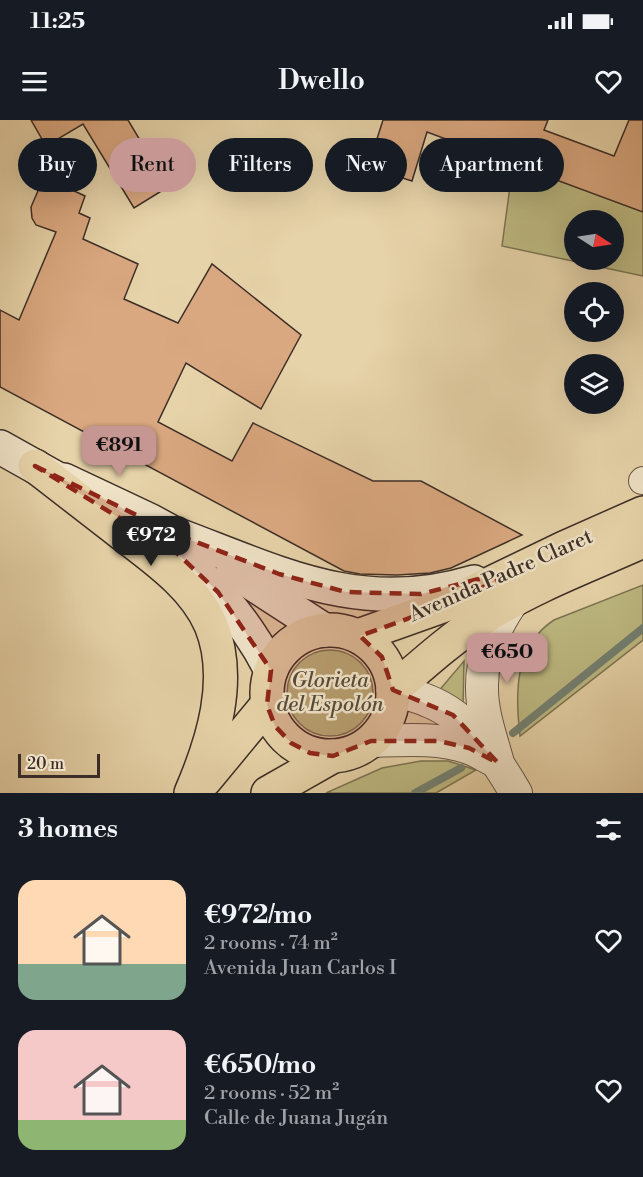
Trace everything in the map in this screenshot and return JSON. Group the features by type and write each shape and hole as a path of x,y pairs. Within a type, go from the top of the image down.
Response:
{"main road":[{"path":"0,447 178,535 312,585 346,592 383,595 421,594 460,587 525,567"},
{"path":"35,466 178,554 218,592 243,623 271,670"},
{"path":"35,466 164,566 186,588 210,623 220,659 217,712 206,754 192,793"},
{"name":"Avenida Padre Claret","path":"358,636 448,604 643,513"},
{"path":"178,535 324,630"},
{"name":"Avenida Padre Claret","path":"393,690 465,631 512,602 643,541"},
{"path":"336,629 358,636 375,648 390,675 393,690 392,706 378,734 359,749 333,756 310,753 291,743 275,726 267,705 267,681 275,661 287,645 305,634 324,630 336,629"},
{"path":"192,793 267,705"},
{"path":"268,793 333,756"}],"street":[{"path":"498,763 482,690 484,663 501,618 512,602"},
{"path":"393,690 428,701 469,727 498,763 516,793"},
{"path":"370,741 439,741 469,748 498,763"}],"highlighted area":[{"path":"35,466 178,535 279,574 346,592 421,594 525,567 448,604 360,636 382,657 393,690 453,715 498,763 469,748 439,741 371,741 333,756 310,753 291,743 275,726 267,705 271,670 218,592 178,554"}],"green space":[{"path":"564,183 643,212 643,276 615,270 624,270 624,210 564,210 564,259 502,246 509,192 564,192"},
{"path":"643,585 643,640 520,736 518,688 524,657 531,643 554,620"},
{"name":"Glorieta del Espolón","path":"330,650 354,657 366,669 373,693 366,717 354,729 330,736 306,729 294,717 287,693 294,669 306,657"},
{"path":"464,661 463,706 437,693"},
{"path":"421,761 448,761 476,770 436,793 326,793 382,768"}],"building":[{"path":"31,120 128,120 139,138 109,138 109,167 97,147 97,138 92,138 83,124 59,138 41,138"},
{"path":"383,120 548,120 544,130 614,156 629,120 643,120 643,212 564,183 564,138 443,138 427,132 425,138 419,138 419,158 412,181 407,179 407,138 377,138"},
{"path":"38,192 76,192 85,196 79,213 90,218 83,239 138,264 124,299 178,323 212,264 301,335 261,409 186,363 158,422 232,461 253,423 373,481 421,481 522,535 451,568 430,573 397,575 344,571 0,387 0,310 19,320 56,232 36,225 32,218 31,207"},
{"path":"124,192 160,192 134,208"}],"waterway":[{"path":"513,733 643,628"},
{"path":"415,793 461,768"}]}
